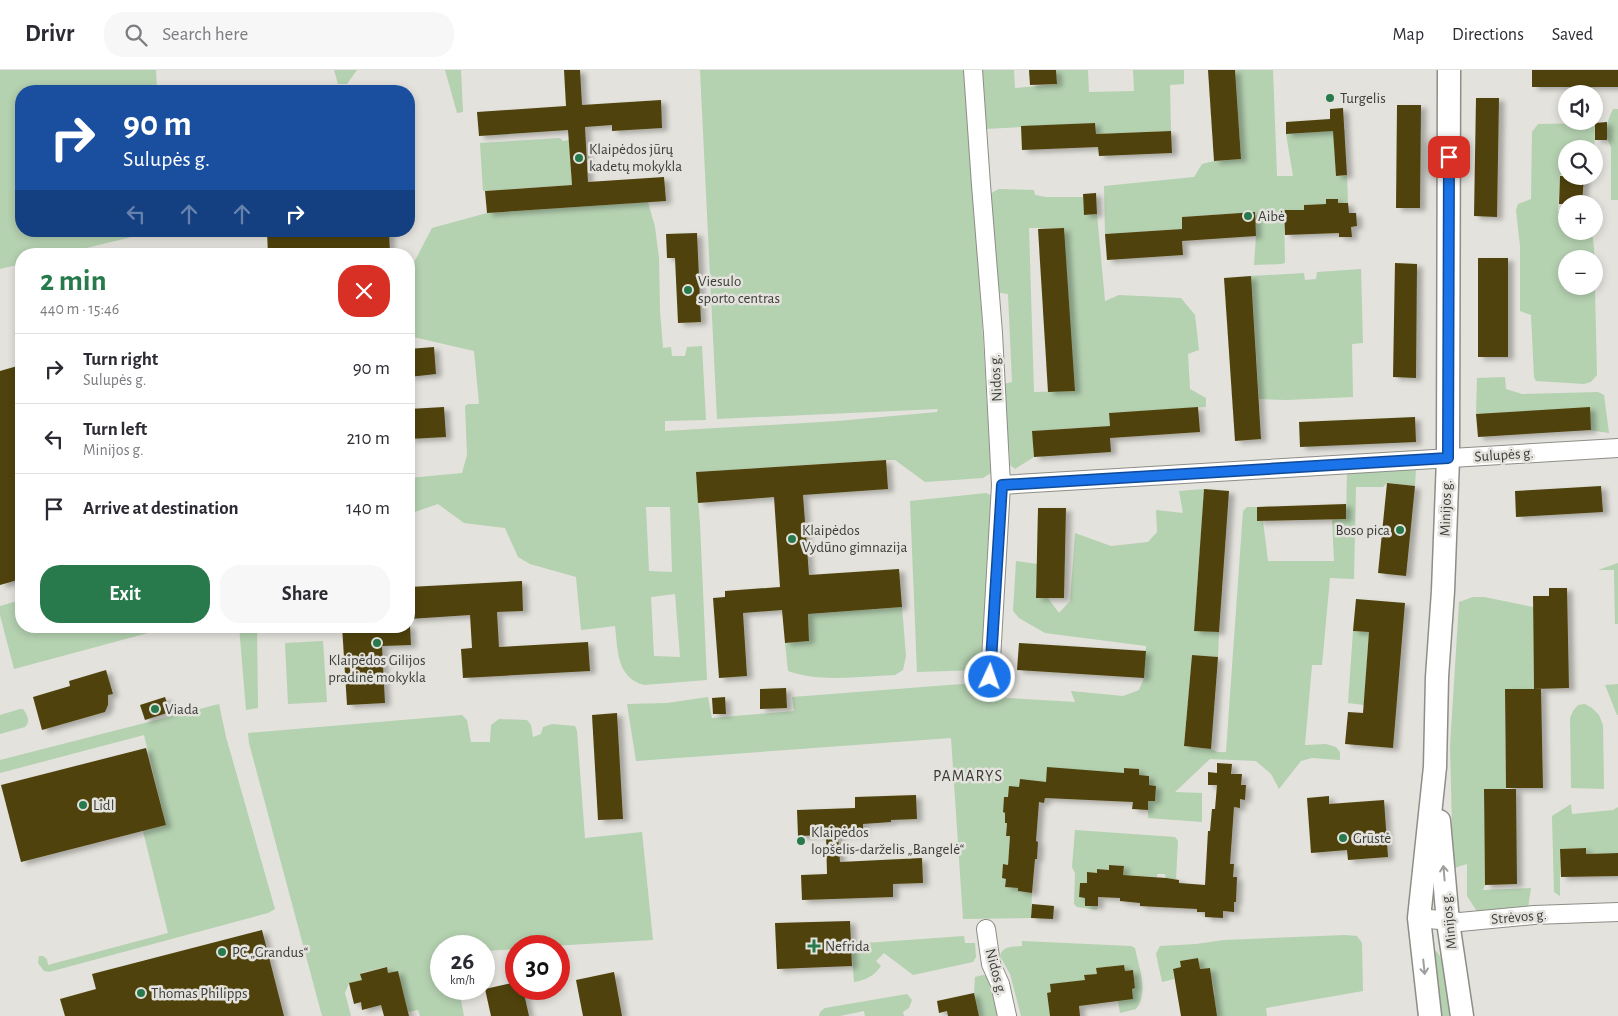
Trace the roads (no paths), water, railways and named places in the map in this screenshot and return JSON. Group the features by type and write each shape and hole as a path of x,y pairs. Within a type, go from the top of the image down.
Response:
{"main road":[{"name":"Minijos g.","path":"1430,1016 1419,918 1435,767 1437,678 1443,591 1448,458 1449,70"},
{"name":"Minijos g.","path":"1435,767 1448,922 1462,1016"}],"street":[{"name":"Nidos g.","path":"974,70 1002,485 990,677 994,686"},
{"name":"Sulupės g.","path":"1002,485 1618,448"},
{"name":"Strėvos g.","path":"1419,918 1448,922 1534,915 1618,912"},
{"name":"Nidos g.","path":"986,929 990,964 1000,984 1006,1016"}],"place":[{"name":"Turgelis","path":"1330,98"},
{"name":"Klaipėdos jūrų kadetų mokykla","path":"579,158"},
{"name":"Aibė","path":"1248,216"},
{"name":"Viesulo sporto centras","path":"688,290"},
{"name":"Boso pica","path":"1400,530"},
{"name":"Klaipėdos Vydūno gimnazija","path":"792,539"},
{"name":"Klaipėdos Gilijos pradinė mokykla","path":"377,643"},
{"name":"Viada","path":"155,709"},
{"name":"Lidl","path":"83,805"},
{"name":"Grūstė","path":"1343,838"},
{"name":"Klaipėdos lopšelis-darželis „Bangelė“","path":"801,841"},
{"name":"Nefrida","path":"814,946"},
{"name":"PC „Grandus“","path":"222,952"},
{"name":"Thomas Philipps","path":"141,993"}],"district":[{"name":"PAMARYS","path":"968,776"}]}
